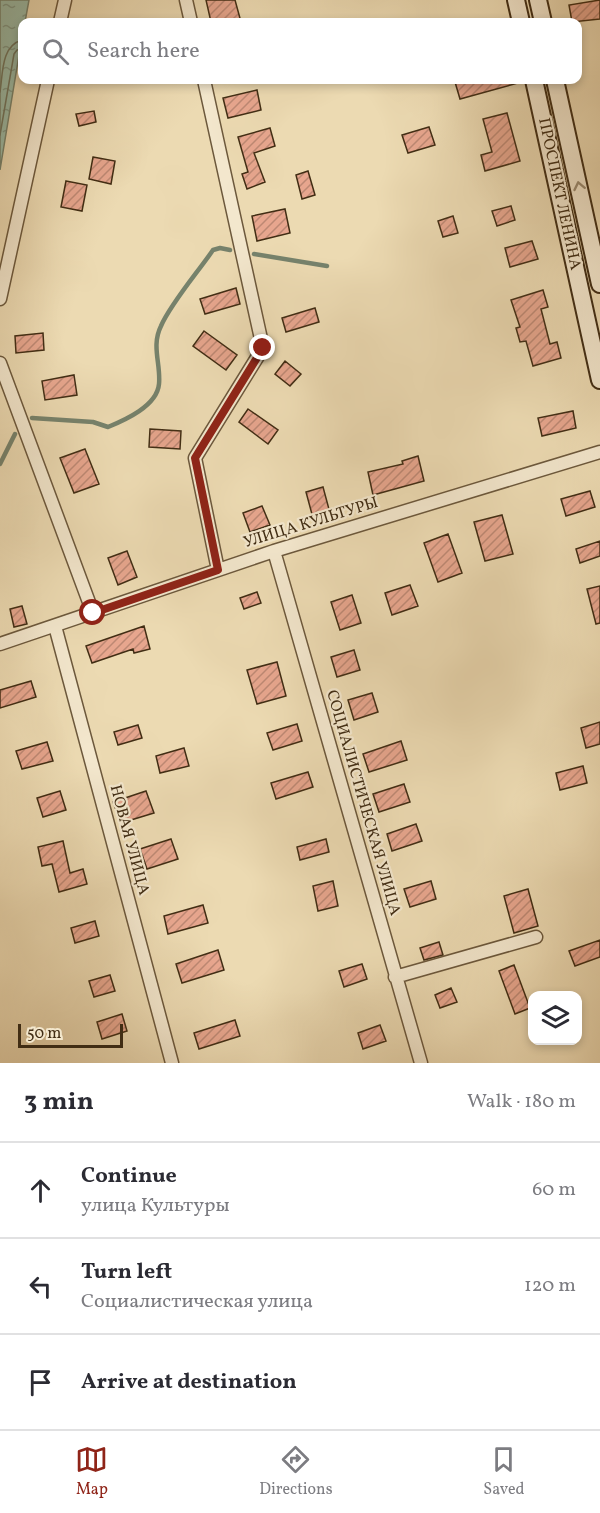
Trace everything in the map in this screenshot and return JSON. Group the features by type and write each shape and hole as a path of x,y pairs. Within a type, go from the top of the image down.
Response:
{"main road":[{"path":"516,0 520,18"},
{"path":"538,0 542,18"},
{"name":"ПРОСПЕКТ ЛЕНИНА","path":"535,84 600,380"},
{"name":"ПРОСПЕКТ ЛЕНИНА","path":"556,84 600,284"}],"street":[{"path":"61,18 65,0"},
{"path":"186,0 190,18"},
{"path":"0,299 47,84"},
{"path":"205,84 263,348 195,458 218,570"},
{"path":"0,363 93,613"},
{"name":"УЛИЦА КУЛЬТУРЫ","path":"0,644 274,551 600,452"},
{"name":"СОЦИАЛИСТИЧЕСКАЯ УЛИЦА","path":"274,551 421,1063"},
{"name":"НОВАЯ УЛИЦА","path":"55,626 172,1063"},
{"path":"395,977 537,937"}],"water":[{"path":"0,0 29,0 26,18 18,18 18,61 0,170"}],"building":[{"path":"206,0 235,0 240,18 210,18"},
{"path":"600,0 600,19 582,21 582,18 571,18 569,5"},
{"path":"456,84 514,84 460,99"},
{"path":"257,90 261,110 228,118 223,98"},
{"path":"94,111 96,122 79,126 76,114"},
{"path":"507,113 520,161 485,171 481,155 492,152 483,119"},
{"path":"429,127 435,145 408,153 402,135"},
{"path":"270,128 275,146 254,153 265,182 247,189 242,174 248,172 238,137"},
{"path":"93,157 115,161 111,184 89,179"},
{"path":"308,171 315,195 302,199 296,175"},
{"path":"66,181 87,185 82,211 61,207"},
{"path":"511,206 515,220 497,226 492,211"},
{"path":"285,209 290,233 257,241 252,216"},
{"path":"453,216 458,233 443,237 438,221"},
{"path":"532,241 538,259 510,267 505,248"},
{"path":"236,288 240,304 205,314 200,299"},
{"path":"543,290 548,307 541,309 550,344 557,342 561,358 533,366 526,341 520,342 516,328 520,327 511,300"},
{"path":"315,308 319,322 286,332 282,318"},
{"path":"204,331 237,355 226,370 193,346"},
{"path":"43,333 44,350 16,353 15,336"},
{"path":"285,361 301,374 290,386 275,374"},
{"path":"74,375 77,395 45,400 42,381"},
{"path":"248,409 278,430 268,444 239,422"},
{"path":"573,411 576,428 542,436 538,418"},
{"path":"150,429 181,431 180,449 149,447"},
{"path":"85,449 99,484 74,493 60,458"},
{"path":"418,456 424,481 373,495 368,472 403,464 402,461"},
{"path":"323,487 330,513 313,518 306,492"},
{"path":"590,491 595,507 566,516 561,499"},
{"path":"262,506 270,525 250,532 243,513"},
{"path":"502,515 513,554 485,561 474,522"},
{"path":"448,534 462,573 438,582 424,543"},
{"path":"600,541 600,556 580,563 576,549"},
{"path":"127,551 137,577 118,585 108,558"},
{"path":"410,585 418,606 392,615 385,593"},
{"path":"600,586 600,623 596,624 587,589"},
{"path":"257,592 261,603 244,609 240,598"},
{"path":"352,595 361,623 340,630 331,602"},
{"path":"22,606 27,624 14,627 10,609"},
{"path":"144,626 150,649 134,653 133,649 92,663 86,646"},
{"path":"354,650 360,670 337,677 331,657"},
{"path":"277,662 286,696 257,704 247,670"},
{"path":"31,681 36,697 0,708 0,690"},
{"path":"372,693 378,712 354,720 348,700"},
{"path":"600,722 600,744 586,748 581,728"},
{"path":"297,724 302,741 273,750 267,733"},
{"path":"138,725 142,738 118,745 114,732"},
{"path":"401,741 407,760 369,772 363,754"},
{"path":"47,742 53,761 22,769 16,751"},
{"path":"184,748 189,766 160,773 156,756"},
{"path":"583,766 587,783 560,790 556,773"},
{"path":"308,772 313,787 276,799 271,783"},
{"path":"404,784 410,802 379,812 373,794"},
{"path":"60,791 66,810 43,817 37,798"},
{"path":"146,791 154,813 121,823 113,802"},
{"path":"416,824 422,841 392,851 387,834"},
{"path":"171,839 178,859 147,869 140,849"},
{"path":"326,839 329,852 300,860 297,847"},
{"path":"63,841 70,873 83,869 87,884 59,892 52,864 42,866 38,847"},
{"path":"333,881 338,906 318,911 313,886"},
{"path":"431,881 436,899 410,907 404,889"},
{"path":"528,889 538,926 514,933 504,896"},
{"path":"203,905 208,923 168,934 164,916"},
{"path":"95,921 99,936 75,943 71,928"},
{"path":"600,940 600,957 575,966 569,951"},
{"path":"439,942 443,955 424,960 420,948"},
{"path":"218,950 224,970 182,983 176,964"},
{"path":"362,964 367,979 344,987 339,971"},
{"path":"514,965 528,1003 528,1009 515,1014 499,971"},
{"path":"110,975 115,991 94,997 89,981"},
{"path":"451,988 457,1002 440,1008 435,995"},
{"path":"122,1014 127,1031 102,1039 97,1022"},
{"path":"235,1020 240,1036 199,1049 194,1033"},
{"path":"380,1025 386,1041 363,1049 358,1033"}],"waterway":[{"path":"32,418 93,422 108,427 139,411 153,399 157,392 159,377 156,348 158,333 165,317 213,250 220,248 230,250"},
{"path":"254,254 327,266"},
{"path":"0,464 15,434"}],"route":[{"path":"93,613 218,570 195,458 263,348"}]}
